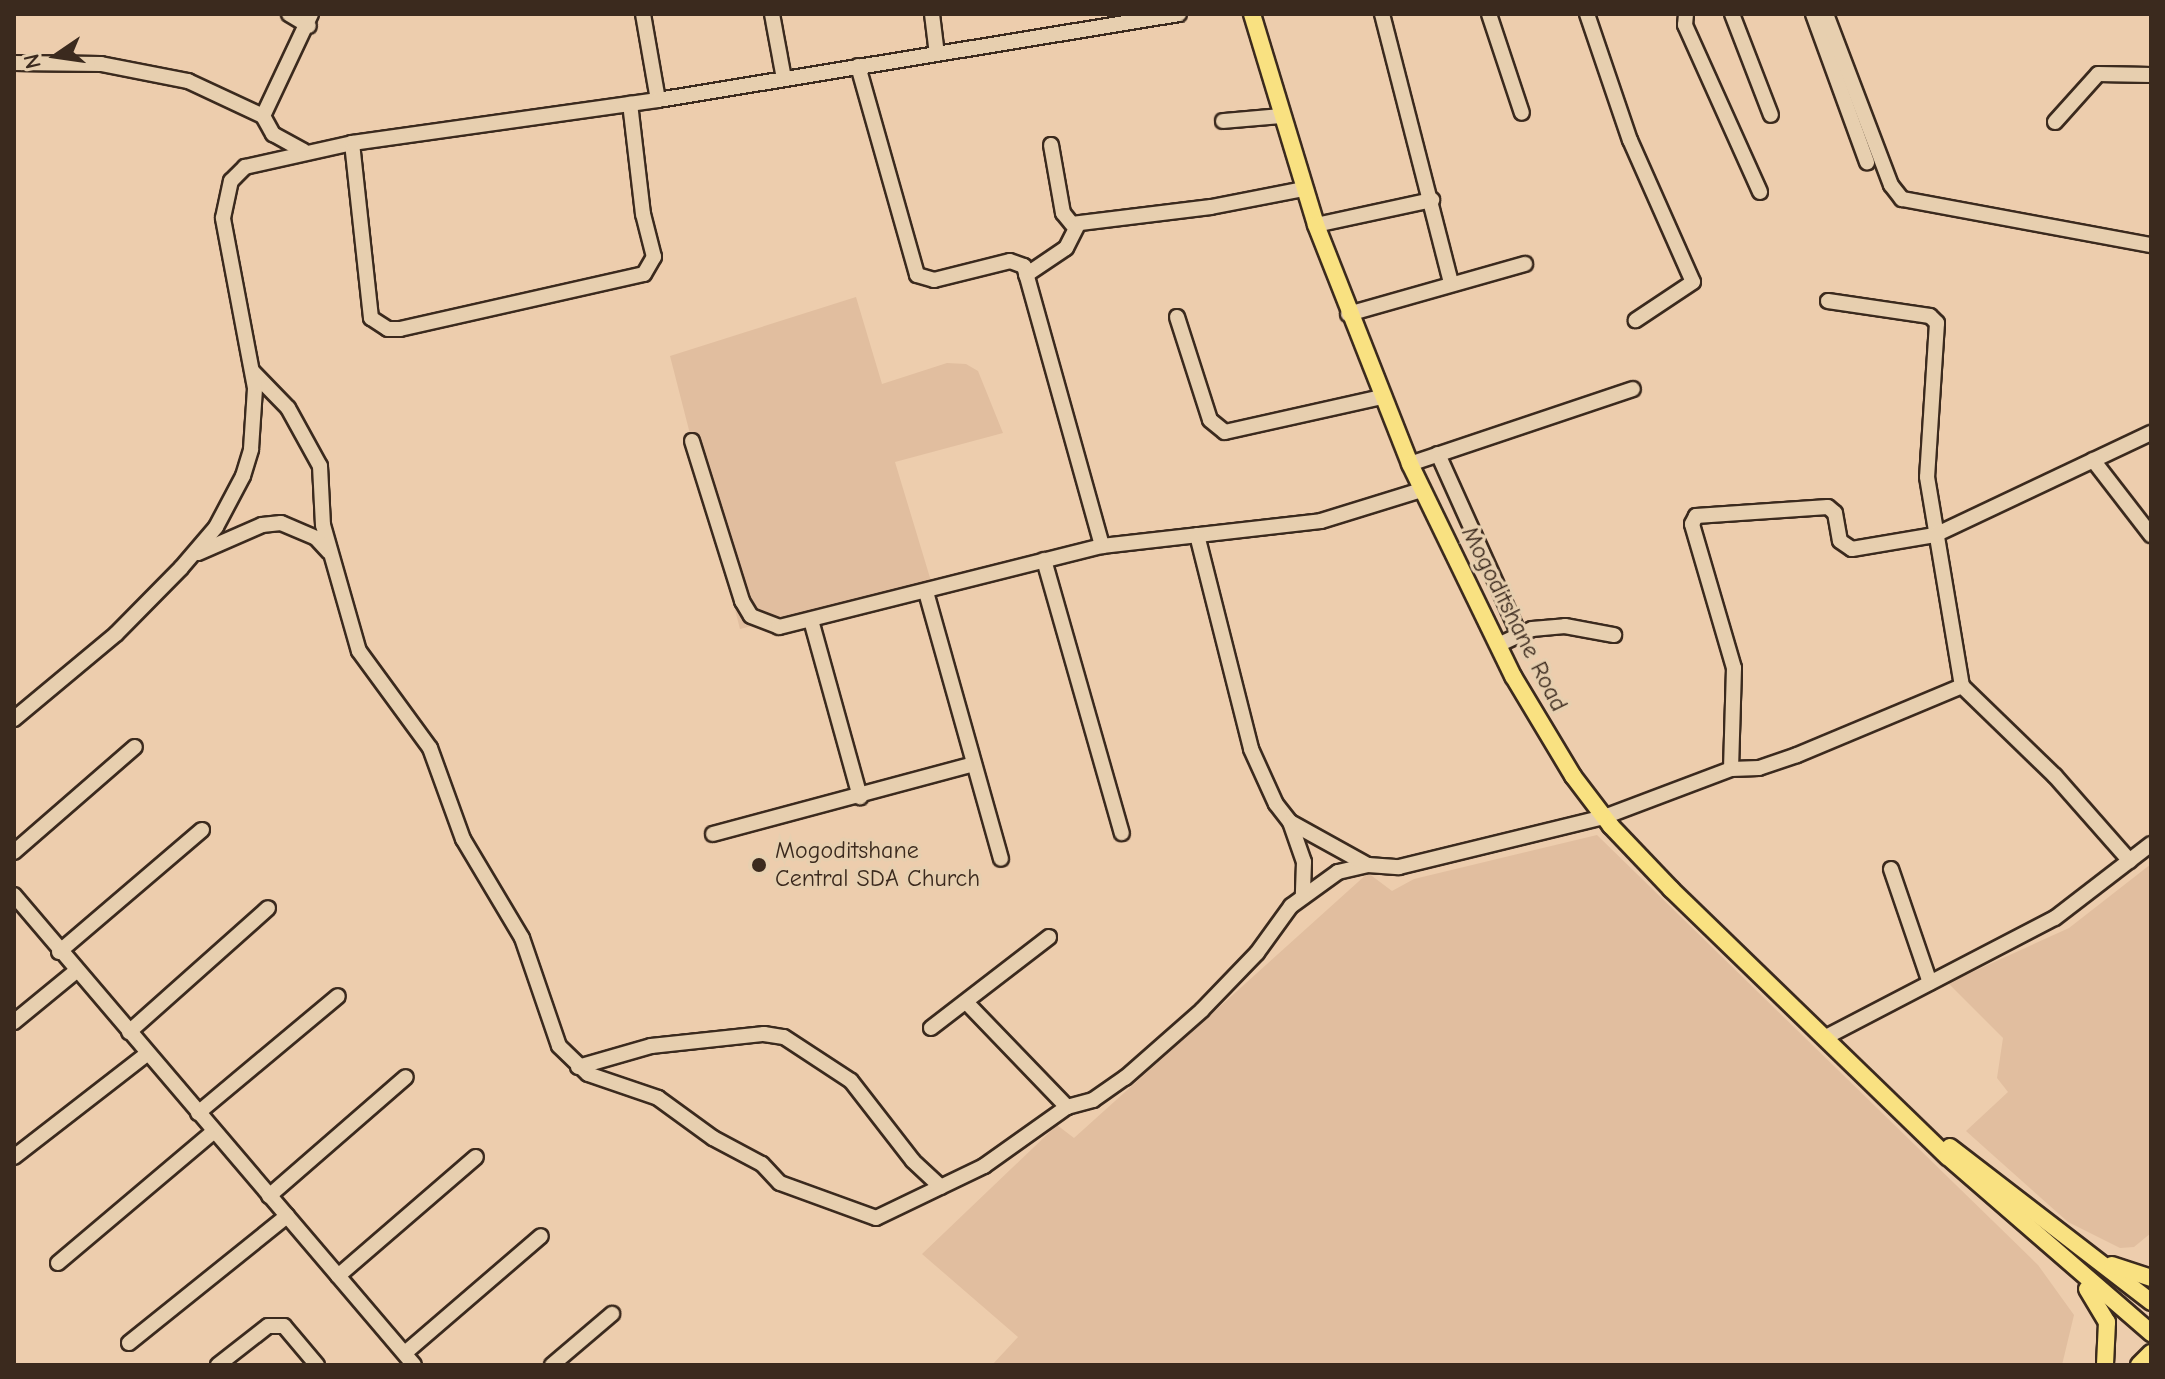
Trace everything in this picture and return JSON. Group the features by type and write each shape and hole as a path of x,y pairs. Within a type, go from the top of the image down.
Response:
{"main road":[{"name":"Mogoditshane Road","path":"1252,14 1280,116 1316,225 1382,397 1421,490 1498,645 1551,741 1604,817 1671,889 1922,1128"},
{"path":"1922,1128 2151,1302"},
{"path":"1922,1128 2071,1268 2151,1333"},
{"path":"2099,1260 2151,1278"},
{"path":"2071,1268 2107,1322 2105,1365"},
{"path":"2139,1365 2151,1353"}],"street":[{"path":"263,116 310,20 289,14"},
{"path":"643,14 658,100"},
{"path":"772,14 784,79"},
{"path":"932,14 937,53"},
{"path":"14,719 116,634 193,556 225,511 248,462 256,411 253,372 225,233 226,195 245,167 304,151 352,143 658,100 1179,14"},
{"path":"1382,14 1451,283"},
{"path":"1489,14 1522,113"},
{"path":"1587,14 1630,140 1693,282 1636,320"},
{"path":"1686,14 1685,25 1760,192"},
{"path":"1732,14 1771,115"},
{"path":"1813,14 1867,162"},
{"path":"1826,14 1891,185 1902,199 2150,240"},
{"path":"14,63 101,64 158,73 219,92 263,116 273,134 304,151"},
{"path":"858,66 917,275 934,280 1014,260 1026,275 1102,546"},
{"path":"2055,122 2098,74 2151,75"},
{"path":"352,143 371,318 388,329 400,329 644,274 654,257 643,214 630,104"},
{"path":"1223,121 1280,116"},
{"path":"1051,145 1063,213 1078,224 1304,189"},
{"path":"1316,225 1432,200"},
{"path":"1026,275 1066,248 1078,224"},
{"path":"1348,314 1525,264"},
{"path":"1828,301 1930,316 1937,323 1926,441 1935,535 1962,686 2055,776 2130,861"},
{"path":"1177,317 1210,420 1225,432 1382,397"},
{"path":"253,372 288,408 320,466 322,516 364,661 430,748 463,839 522,938 552,1035 578,1067 608,1083 658,1098 713,1138 756,1160 780,1183 868,1217 883,1217 984,1166 1067,1107 1093,1100 1125,1078 1202,1010 1303,897 1338,872 1368,865 1399,867 1604,817 1731,769 1759,768 1797,755 1962,686"},
{"path":"1410,464 1633,389"},
{"path":"1731,769 1734,668 1693,519 1745,509 1828,507 1847,548 1935,535 2151,433"},
{"path":"692,441 751,616 779,627 1102,546 1321,521 1421,490"},
{"path":"1438,454 1519,634"},
{"path":"2093,460 2151,535"},
{"path":"1440,528 1464,512"},
{"path":"193,556 262,525 281,523 316,538 332,555"},
{"path":"1197,535 1251,749 1263,781 1290,822 1304,862 1303,897"},
{"path":"1044,560 1122,833"},
{"path":"926,592 1001,859"},
{"path":"1480,609 1501,594"},
{"path":"811,620 860,797"},
{"path":"1498,645 1519,634 1565,626 1614,635"},
{"path":"14,852 135,747"},
{"path":"713,834 974,764"},
{"path":"1290,822 1368,865"},
{"path":"59,952 202,830"},
{"path":"1826,1037 2055,918 2151,844"},
{"path":"1891,869 1930,983"},
{"path":"14,895 59,952 410,1359 541,1236"},
{"path":"129,1032 268,908"},
{"path":"931,1028 1049,937"},
{"path":"14,1022 76,971"},
{"path":"198,1113 338,996"},
{"path":"966,1002 1067,1107"},
{"path":"578,1067 651,1046 764,1034 784,1037 851,1081 913,1161 941,1187"},
{"path":"14,1157 147,1054"},
{"path":"269,1196 406,1077"},
{"path":"58,1263 214,1131"},
{"path":"338,1276 476,1157"},
{"path":"129,1343 287,1216"},
{"path":"552,1365 612,1314"},
{"path":"218,1365 268,1326 284,1326 317,1365"}],"shaded area":[{"path":"856,297 882,384 947,363 966,364 978,371 1003,433 895,462 931,581 740,629 670,356"},
{"path":"1597,835 2038,1265 2074,1315 2062,1365 992,1365 1018,1337 922,1254 1057,1125 1074,1138 1368,873 1392,891 1414,879"},
{"path":"2151,864 2151,1233 2134,1247 2120,1248 2068,1222 1966,1131 2008,1092 1997,1078 2003,1038 1948,983 2069,928"}],"place":[{"name":"Mogoditshane Central SDA Church","path":"759,865"}]}
